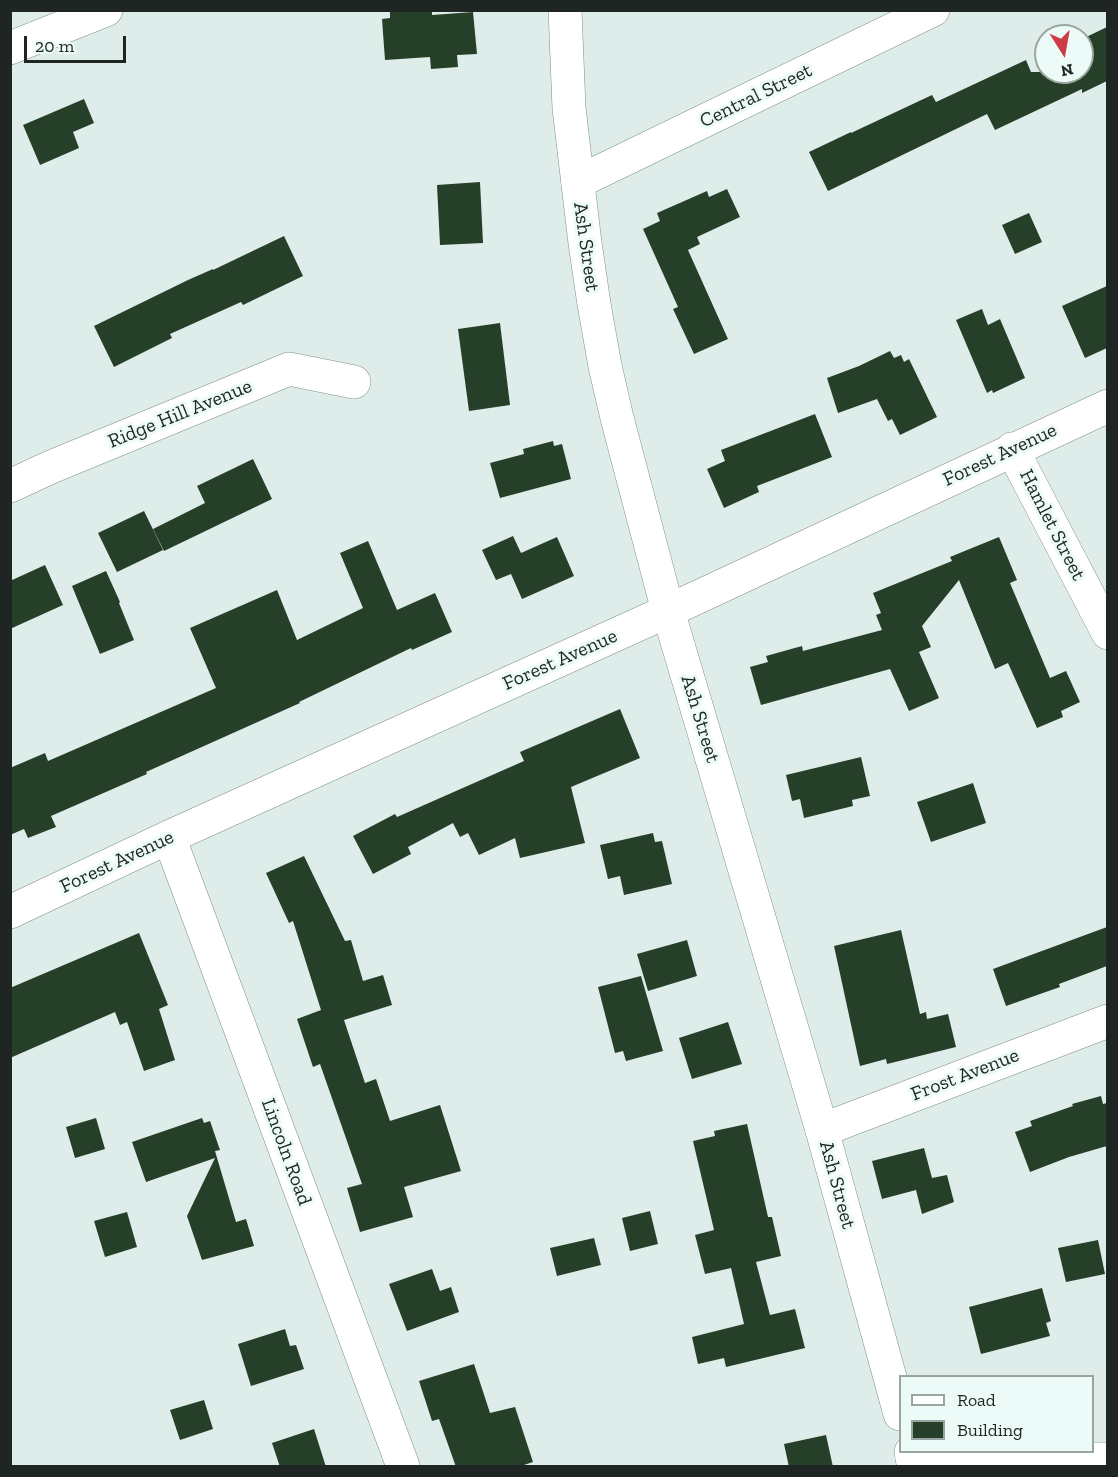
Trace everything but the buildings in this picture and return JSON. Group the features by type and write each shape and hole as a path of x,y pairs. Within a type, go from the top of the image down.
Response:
{"street":[{"path":"10,48 105,10"},
{"name":"Ash Street","path":"565,10 569,108 578,182 594,304 617,417 668,611 822,1130 899,1410"},
{"name":"Central Street","path":"578,182 933,10"},
{"name":"Ridge Hill Avenue","path":"10,486 289,369 354,382"},
{"name":"Forest Avenue","path":"10,912 169,837 668,611 1107,406"},
{"name":"Hamlet Street","path":"1012,449 1107,633"},
{"name":"Lincoln Road","path":"169,837 403,1467"},
{"name":"Frost Avenue","path":"822,1130 1107,1021"},
{"path":"912,1459 1107,1460"}]}
